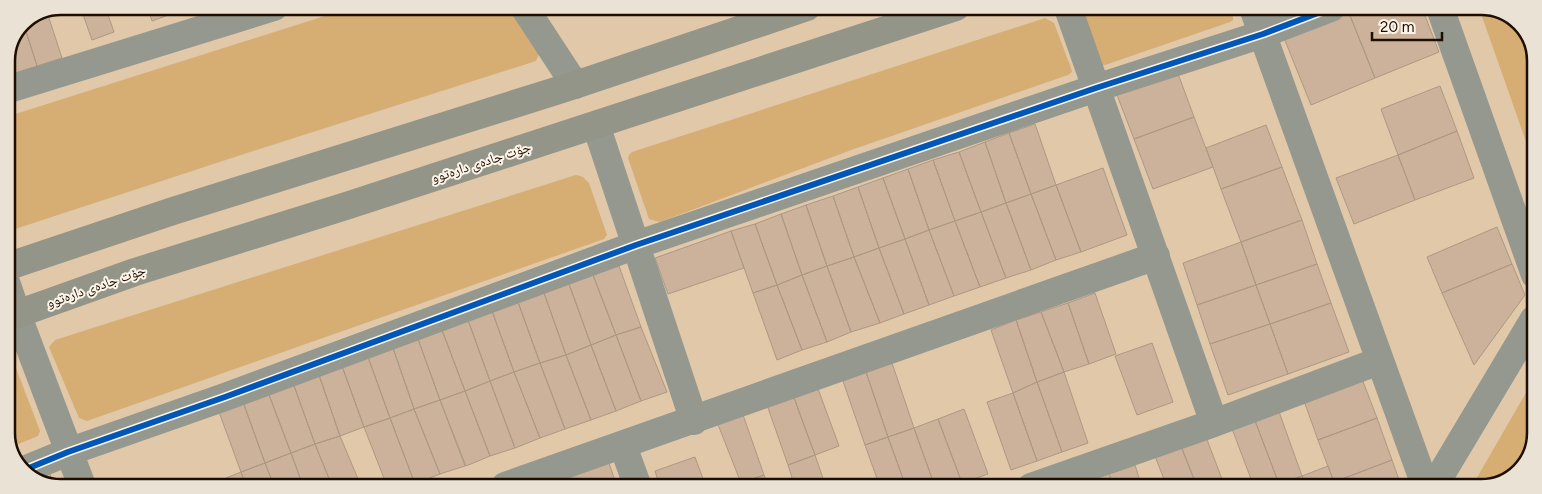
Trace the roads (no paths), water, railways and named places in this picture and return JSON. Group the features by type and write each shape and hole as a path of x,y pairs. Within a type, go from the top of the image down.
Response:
{"main road":[{"path":"15,265 174,211 575,84 783,15"},
{"name":"جۆت جادەی دارەتوو","path":"15,315 135,272 363,201 934,15"}],"street":[{"path":"15,87 245,15"},
{"path":"529,15 575,84"},
{"path":"1070,15 1214,423"},
{"path":"1255,15 1423,479"},
{"path":"31,467 68,452 226,398 636,245 1096,88 1262,34 1313,15"},
{"path":"1442,15 1527,253"},
{"path":"596,125 694,421"},
{"path":"526,479 1156,256"},
{"path":"15,323 79,479"},
{"path":"1438,479 1527,331"},
{"path":"1054,479 1214,423 1379,361"},
{"path":"623,446 635,479"}]}
